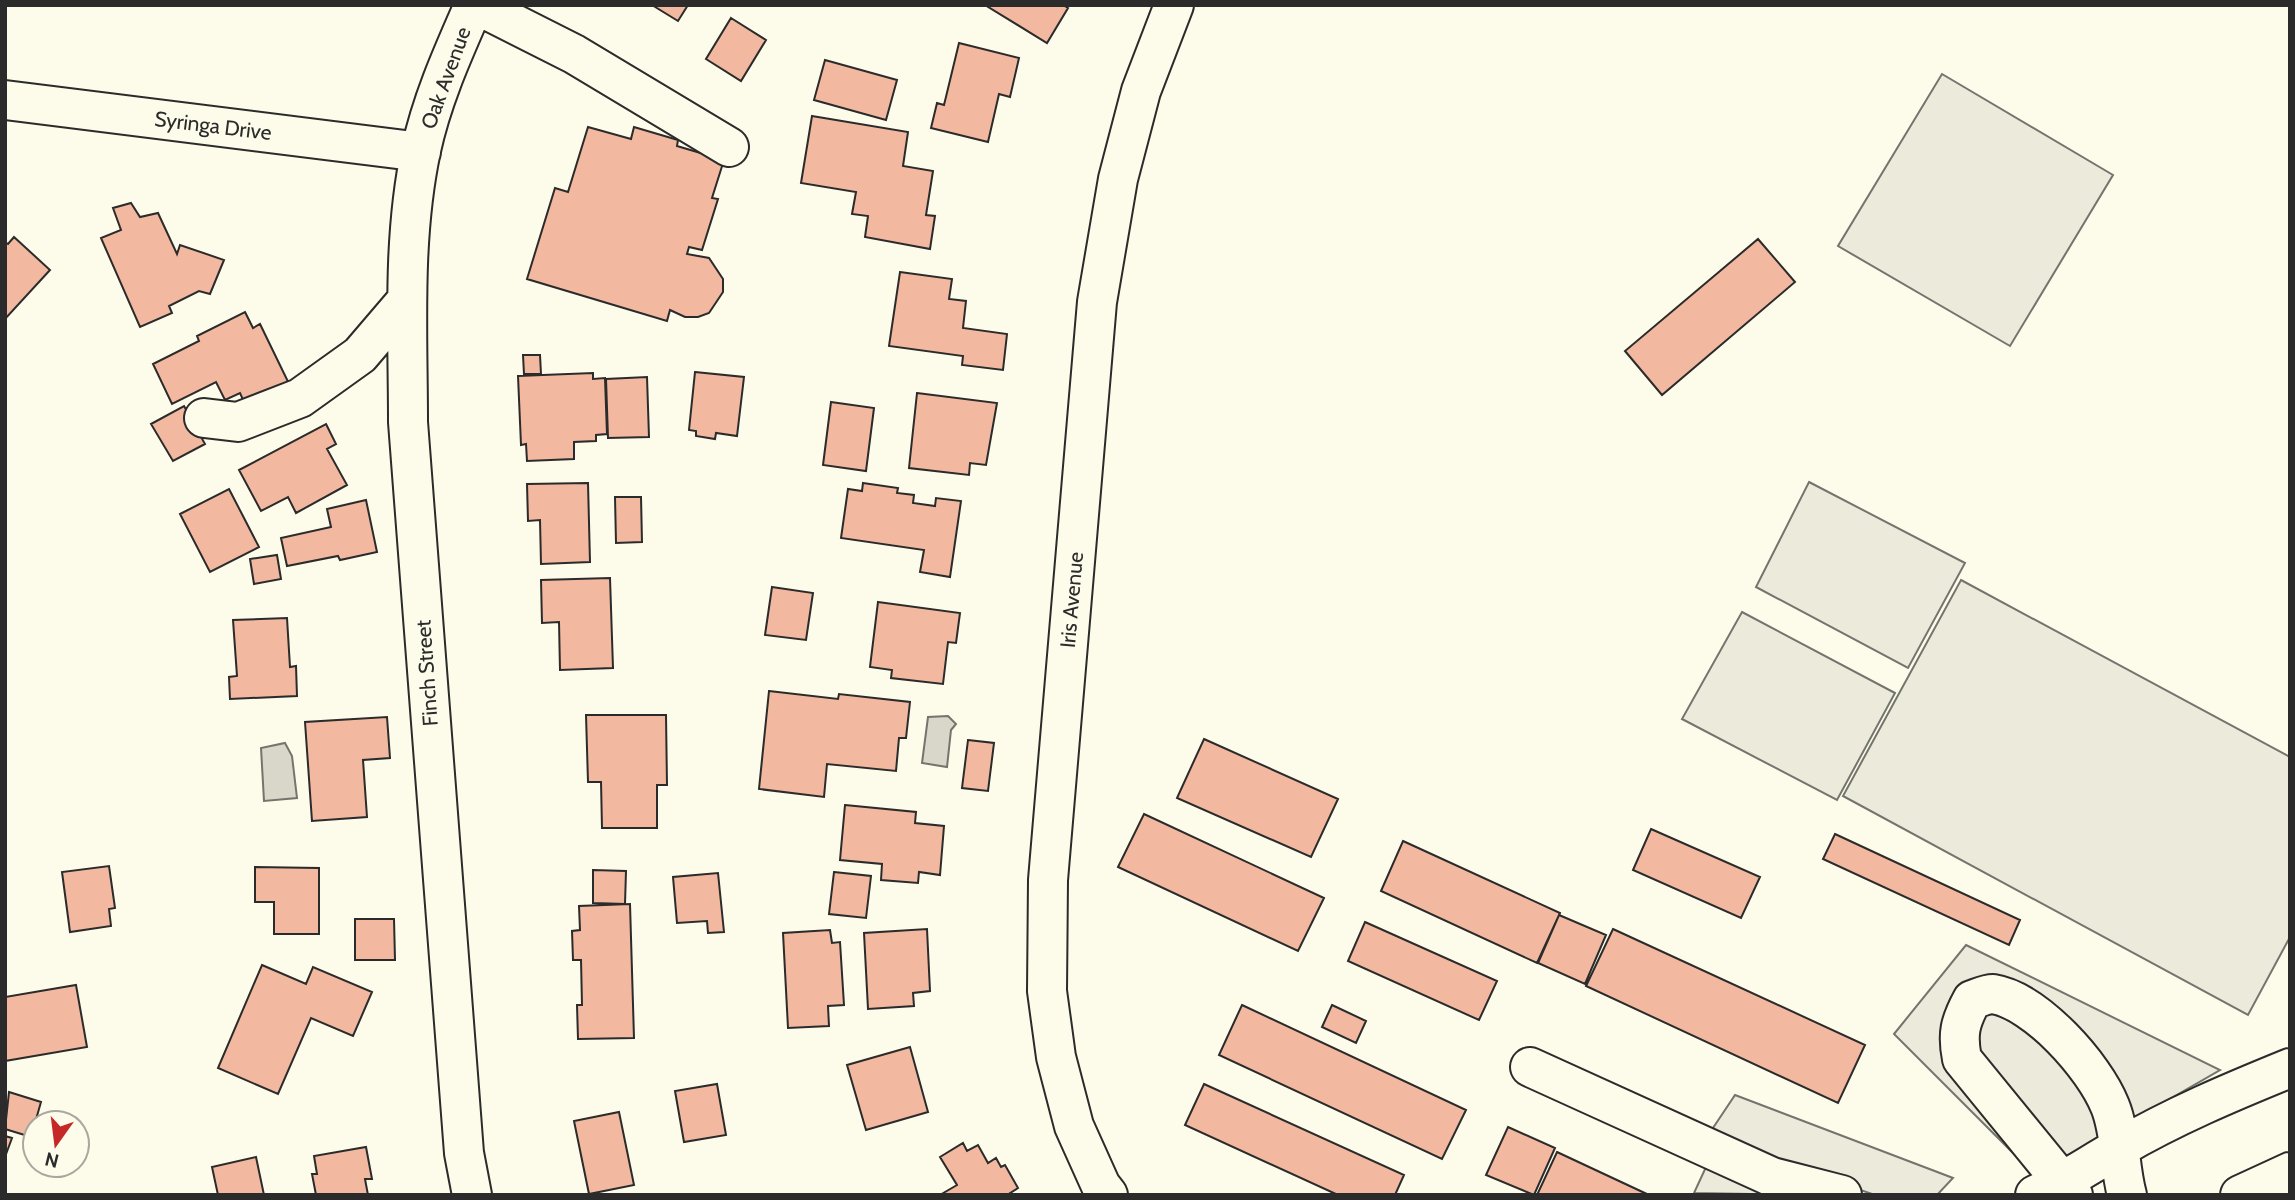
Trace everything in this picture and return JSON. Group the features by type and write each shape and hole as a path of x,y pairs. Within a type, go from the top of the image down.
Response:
{"street":[{"path":"475,5 574,54 729,147"},
{"name":"Oak Avenue","path":"421,152 437,91 475,5"},
{"name":"Iris Avenue","path":"1108,1195 1101,1186 1074,1126 1056,1057 1047,991 1048,880 1097,302 1118,179 1141,91 1174,5"},
{"name":"Syringa Drive","path":"5,100 421,152"},
{"name":"Finch Street","path":"421,152 408,258 408,422 464,1153 472,1195"},
{"path":"204,418 238,422 300,398 360,355 407,300"},
{"path":"2127,1195 2118,1148 2110,1107 2089,1070 2065,1042 2035,1015 2014,1002 1990,994 1972,1000 1961,1020 1957,1037 1962,1059 2057,1191 2118,1148 2208,1100 2290,1068"},
{"path":"1530,1067 1772,1177 1842,1195"},
{"path":"2240,1195 2290,1172"}],"shaded area":[{"path":"1942,74 2113,175 2010,346 1838,246"},
{"path":"1809,482 1965,563 1908,668 1756,587"},
{"path":"1961,580 2290,757 2290,937 2248,1015 1843,796"},
{"path":"1742,612 1895,693 1837,800 1682,719"},
{"path":"948,716 956,724 951,730 947,767 922,763 928,717"},
{"path":"285,743 292,756 297,798 264,801 261,748"},
{"path":"1966,945 2220,1070 2036,1176 1894,1034"},
{"path":"1735,1095 1953,1178 1937,1195 1872,1194 1707,1137"},
{"path":"1712,1154 1818,1195 1694,1193"}],"building":[{"path":"652,5 688,5 678,21"},
{"path":"985,5 1063,5 1068,8 1047,43"},
{"path":"731,18 766,40 741,81 706,59"},
{"path":"959,43 1019,58 1010,97 999,94 988,142 931,128 937,103 944,105"},
{"path":"825,60 897,80 886,120 814,100"},
{"path":"812,116 908,132 903,166 933,171 926,215 935,216 930,249 865,237 868,216 852,214 856,192 801,183"},
{"path":"588,127 631,139 634,127 678,140 677,146 724,160 712,198 718,199 702,250 689,247 687,254 709,258 723,279 723,292 709,313 698,317 685,317 670,310 667,321 527,279 555,188 568,192"},
{"path":"131,203 140,217 158,213 177,254 180,245 224,260 210,294 199,291 169,306 172,313 140,327 101,238 121,230 113,208"},
{"path":"14,237 50,270 5,319 5,242 8,244"},
{"path":"1758,239 1795,282 1662,395 1625,351"},
{"path":"900,272 952,279 949,299 966,301 963,328 1007,334 1003,370 962,365 963,356 889,346"},
{"path":"245,312 253,328 260,324 294,394 250,415 240,393 225,400 216,382 172,404 153,364 199,341 197,336"},
{"path":"523,355 540,355 541,374 524,374"},
{"path":"695,372 744,377 737,436 716,433 715,439 696,436 696,431 689,430"},
{"path":"593,373 593,379 605,378 607,434 596,435 596,441 574,442 574,459 527,461 526,444 521,445 518,376"},
{"path":"647,377 649,437 608,438 606,379"},
{"path":"917,393 997,403 986,465 970,463 969,475 909,468"},
{"path":"831,402 874,408 866,471 823,465"},
{"path":"184,406 205,444 173,461 151,424"},
{"path":"326,424 336,444 327,449 347,485 296,513 288,497 261,511 239,470"},
{"path":"588,483 590,562 541,564 540,520 528,521 527,484"},
{"path":"863,483 898,488 897,493 914,495 913,503 935,506 936,498 961,501 950,577 920,572 924,550 841,538 848,489 862,491"},
{"path":"229,489 259,547 210,572 180,514"},
{"path":"615,497 641,497 642,542 616,543"},
{"path":"366,500 377,552 340,560 338,556 287,566 281,538 331,527 327,509"},
{"path":"277,555 281,579 254,584 250,559"},
{"path":"610,578 613,668 560,670 559,622 542,623 541,580"},
{"path":"772,587 813,593 806,640 765,635"},
{"path":"878,602 960,613 956,643 948,642 943,684 891,678 892,670 870,667"},
{"path":"287,618 290,667 296,666 297,696 230,699 229,677 237,676 233,620"},
{"path":"769,691 838,699 839,694 910,702 906,738 899,738 896,771 827,764 824,797 759,789"},
{"path":"586,715 666,715 667,785 657,785 657,828 602,828 601,782 588,782"},
{"path":"387,717 390,758 363,760 367,817 312,821 305,722"},
{"path":"1204,739 1338,799 1311,857 1177,798"},
{"path":"968,740 994,743 988,791 962,788"},
{"path":"845,805 916,812 915,823 944,826 940,875 919,872 918,883 881,880 882,864 840,860"},
{"path":"1144,814 1324,898 1298,951 1118,867"},
{"path":"1651,829 1760,877 1741,918 1633,870"},
{"path":"1835,834 2020,920 2009,945 1823,859"},
{"path":"1403,841 1560,913 1537,963 1381,891"},
{"path":"109,866 115,908 109,909 111,926 70,932 62,872"},
{"path":"255,867 319,868 319,934 274,934 274,902 255,902"},
{"path":"593,870 626,871 625,904 593,903"},
{"path":"834,872 871,876 866,918 829,914"},
{"path":"718,873 724,932 708,933 707,921 677,923 673,877"},
{"path":"630,904 634,1038 578,1039 577,1005 582,1005 581,960 573,960 572,931 580,930 579,906"},
{"path":"1559,915 1606,935 1585,984 1538,963"},
{"path":"355,919 394,919 395,960 355,960"},
{"path":"1365,922 1497,981 1479,1020 1348,961"},
{"path":"927,929 930,991 913,993 914,1006 868,1009 864,933"},
{"path":"1613,929 1865,1045 1838,1103 1586,986"},
{"path":"830,930 832,943 840,942 844,1005 828,1006 829,1026 788,1028 783,933"},
{"path":"262,965 306,984 313,967 372,992 353,1036 311,1018 278,1094 218,1068"},
{"path":"76,985 87,1047 5,1061 5,997"},
{"path":"1242,1005 1466,1110 1442,1159 1219,1055"},
{"path":"1332,1005 1366,1021 1356,1043 1322,1027"},
{"path":"910,1047 928,1112 866,1130 847,1065"},
{"path":"717,1084 726,1135 684,1142 675,1091"},
{"path":"1204,1084 1404,1175 1395,1195 1338,1195 1185,1125"},
{"path":"9,1092 41,1102 39,1109 21,1109 21,1134 5,1129"},
{"path":"619,1112 634,1185 589,1194 574,1121"},
{"path":"1508,1127 1555,1148 1534,1195 1486,1175"},
{"path":"5,1136 12,1138 5,1157"},
{"path":"963,1143 967,1151 978,1145 988,1163 996,1158 1001,1167 1005,1165 1018,1188 1007,1195 940,1195 957,1185 940,1157"},
{"path":"366,1147 372,1179 365,1179 368,1195 316,1195 312,1174 317,1174 314,1156"},
{"path":"1557,1152 1649,1195 1537,1195"},
{"path":"256,1157 264,1195 218,1195 212,1167"}]}
